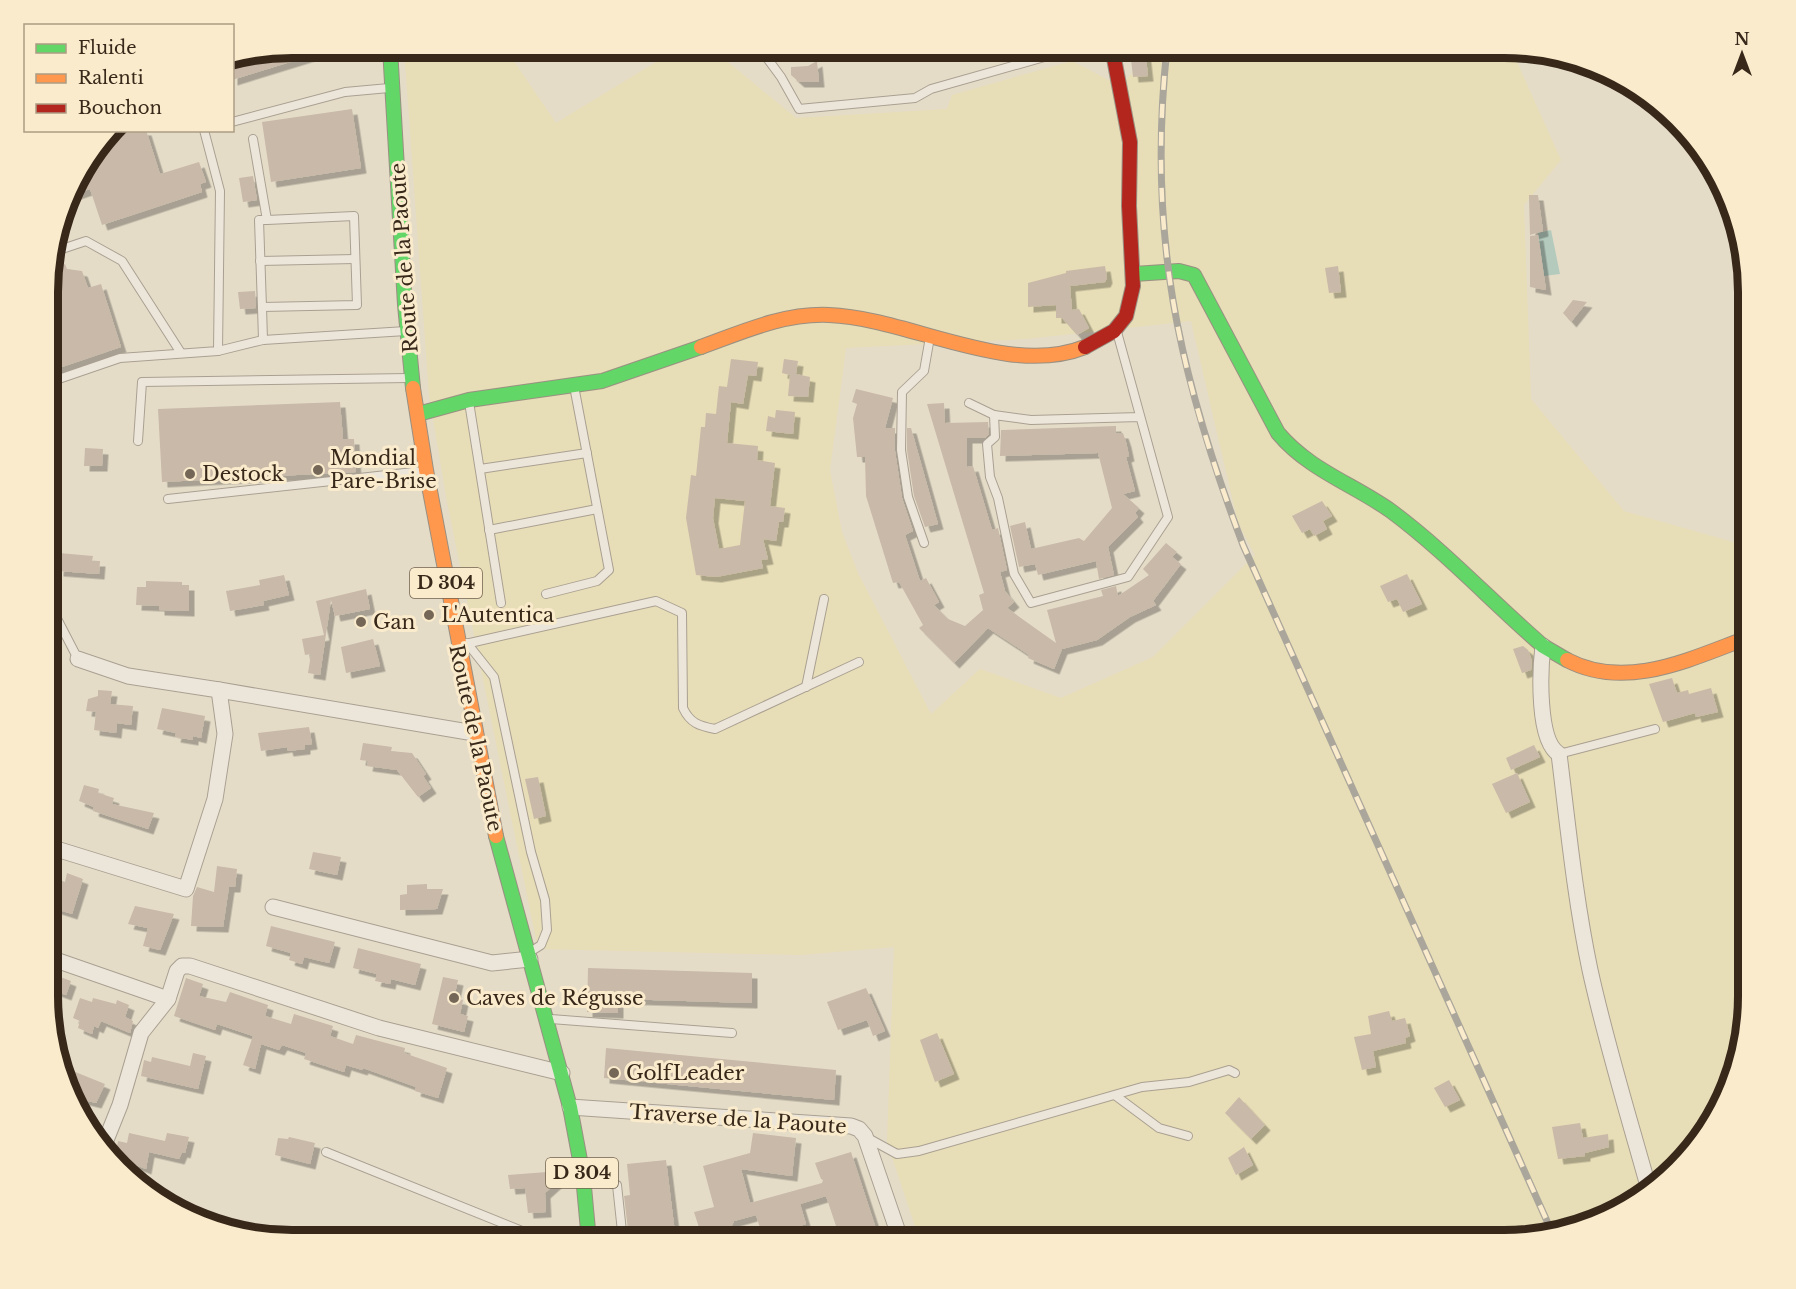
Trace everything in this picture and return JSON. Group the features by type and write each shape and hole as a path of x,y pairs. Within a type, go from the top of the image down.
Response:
{"street":[{"name":"Route de la Paoute","path":"391,58 408,331 412,378 426,470 462,645 474,733 504,868 570,1107 583,1176 589,1230"},
{"path":"418,414 469,400 602,381 772,321 800,316 829,315 858,318 1026,356 1072,351 1098,343 1117,331 1127,316 1132,297 1134,274 1128,200 1129,134 1113,58"},
{"path":"1134,274 1179,271 1194,275 1278,433 1291,451 1306,463 1391,512 1558,657 1595,672 1629,675 1647,672 1738,641"},
{"path":"1543,646 1539,672 1540,694 1550,745 1559,754 1574,873 1590,969 1607,1041 1647,1181"},
{"path":"78,659 128,676 474,733"},
{"path":"58,849 186,889 217,788 225,734 219,690"},
{"path":"273,907 492,963 529,956"},
{"path":"58,961 168,999"},
{"path":"107,1138 120,1105 141,1033 168,999 177,971 182,966 190,966 379,1028 562,1073"},
{"name":"Traverse de la Paoute","path":"570,1107 851,1126 859,1129 865,1136 897,1230"}],"lane":[{"path":"767,58 799,109 915,98 931,89 1034,58"},
{"path":"234,121 345,92 394,88"},
{"path":"205,132 220,191 218,351"},
{"path":"252,139 267,219"},
{"path":"262,307 357,304 354,216 259,220 263,340"},
{"path":"63,249 86,241 122,261 181,352"},
{"path":"260,261 355,260"},
{"path":"58,379 120,358 218,351 263,340 408,331"},
{"path":"994,415 995,437 987,444 990,477 998,498 1014,574 1031,603 1128,577 1168,517 1117,331"},
{"path":"924,543 908,497 901,450 902,392 924,371 930,336"},
{"path":"138,441 142,382 412,378"},
{"path":"546,594 597,581 609,570 574,385"},
{"path":"469,400 501,603"},
{"path":"969,403 994,415 1031,420 1140,417"},
{"path":"480,469 586,453"},
{"path":"168,499 426,470"},
{"path":"489,530 597,508"},
{"path":"806,687 824,599"},
{"path":"462,645 656,601 682,613 683,708 688,718 699,726 715,729 859,662"},
{"path":"58,620 78,659"},
{"path":"462,645 494,677 531,852 545,900 547,930 541,945 529,956"},
{"path":"1559,754 1655,729"},
{"path":"547,1019 732,1034"},
{"path":"865,1136 897,1154 919,1151 1142,1088 1189,1082 1229,1070 1235,1073"},
{"path":"1116,1096 1160,1128 1188,1136"},
{"path":"326,1152 520,1230"},
{"path":"583,1176 617,1185 622,1230"}],"shaded area":[{"path":"405,58 512,58 556,123 663,58 723,58 796,118 947,109 952,95 1072,61 1120,86 1147,58 1515,59 1561,160 1524,205 1531,399 1624,511 1738,543 1738,996 1730,1057 1720,1086 1689,1139 1669,1162 1646,1182 1593,1213 1549,1226 1518,1230 916,1230 887,1142 894,947 801,955 538,949 447,502 429,395","holes":["1191,321 1238,523 1255,555 1153,657 1061,698 980,669 931,714 858,573 842,532 830,470 846,348 1026,339"]},
{"path":"1551,230 1560,274 1544,276 1538,233"}],"building":[{"path":"303,58 234,79 234,66"},
{"path":"1131,58 1146,58 1148,76 1133,77"},
{"path":"817,61 819,82 799,82 791,75 791,67 808,66"},
{"path":"352,109 361,168 271,182 262,122"},
{"path":"122,132 147,132 160,174 199,162 206,182 200,184 202,192 102,225 90,189 82,192 98,163"},
{"path":"253,176 257,200 243,202 239,178"},
{"path":"1529,195 1538,195 1543,231 1530,235"},
{"path":"1538,235 1546,290 1530,287 1530,236"},
{"path":"65,264 67,269 82,271 88,288 101,284 121,347 58,368 58,293 61,265"},
{"path":"1105,266 1107,278 1105,282 1070,286 1072,310 1079,309 1089,328 1077,335 1062,318 1056,318 1056,305 1028,307 1028,283 1066,273 1066,271"},
{"path":"1338,266 1341,292 1329,293 1325,268"},
{"path":"255,291 256,308 240,309 238,292"},
{"path":"1573,300 1587,302 1571,322 1563,313"},
{"path":"731,359 758,362 756,376 748,375 743,404 731,402 727,443 758,446 757,460 775,463 770,506 785,508 783,522 779,522 776,541 763,539 768,559 761,560 763,568 716,577 696,575 686,518 691,475 696,476 701,427 705,427 706,413 716,414 719,386 727,387","holes":["715,498 745,501 740,545 719,549 713,518"]},
{"path":"784,359 798,361 796,374 810,377 808,397 788,396 790,375 782,373"},
{"path":"856,389 893,398 885,428 895,428 895,451 902,498 913,531 905,535 920,581 926,578 939,602 934,605 948,619 965,626 983,610 979,595 984,593 927,404 944,403 945,423 988,422 989,434 985,438 967,438 967,467 973,466 992,530 998,528 1007,570 1000,572 1005,591 1014,602 1007,608 1056,643 1047,610 1103,596 1101,590 1116,586 1118,596 1149,575 1143,569 1166,543 1177,552 1172,557 1181,564 1153,601 1156,605 1130,617 1097,640 1062,649 1054,669 1028,658 1029,655 988,628 954,663 919,628 923,625 899,582 893,583 866,496 865,457 857,457 853,418 857,404 852,402"},
{"path":"340,402 343,439 354,439 356,472 162,482 158,409"},
{"path":"776,410 795,412 793,434 766,431 768,416 775,418"},
{"path":"1116,426 1116,433 1123,433 1126,442 1129,456 1126,457 1135,491 1123,494 1139,508 1135,513 1138,517 1108,547 1114,575 1099,579 1096,561 1038,575 1035,564 1019,567 1010,526 1025,522 1031,549 1079,538 1084,541 1112,508 1098,453 1000,456 1001,430"},
{"path":"907,428 911,428 938,524 925,527 914,496 907,450"},
{"path":"85,448 103,449 102,466 84,466"},
{"path":"1322,501 1332,516 1323,521 1327,529 1314,536 1310,529 1302,533 1292,516"},
{"path":"59,553 93,556 92,561 100,561 99,574 58,571"},
{"path":"1407,574 1422,604 1403,612 1397,599 1388,602 1380,586"},
{"path":"284,575 289,595 263,601 264,605 230,611 226,591 260,585 259,580"},
{"path":"146,581 182,582 182,585 189,585 189,611 159,610 159,606 136,605 137,587 146,587"},
{"path":"366,589 370,609 335,616 331,600 320,675 308,673 311,654 305,655 302,639 324,635 316,601"},
{"path":"373,639 380,666 346,673 341,647"},
{"path":"1523,646 1528,650 1532,661 1531,670 1522,673 1513,649"},
{"path":"1672,678 1677,693 1688,690 1689,694 1711,688 1718,712 1696,717 1695,713 1663,722 1649,684"},
{"path":"98,690 112,691 110,704 133,706 131,725 117,723 116,733 94,730 96,712 86,711 88,699 98,696"},
{"path":"162,708 205,716 201,738 193,736 193,740 175,737 176,733 157,729"},
{"path":"309,727 312,744 305,745 305,749 288,751 287,747 261,751 258,733"},
{"path":"363,743 392,747 391,751 412,753 426,774 423,776 431,788 418,797 397,770 367,766 368,761 360,760"},
{"path":"1534,745 1540,757 1511,770 1506,758"},
{"path":"1517,773 1530,802 1506,813 1492,784"},
{"path":"538,777 546,816 534,819 525,779"},
{"path":"84,785 99,789 98,793 114,798 112,804 154,813 148,829 93,811 94,807 79,801"},
{"path":"313,852 341,857 337,875 309,869"},
{"path":"217,866 237,869 235,887 229,887 223,927 191,926 193,896 197,887 214,892"},
{"path":"67,873 83,879 72,914 58,910 58,879 65,882"},
{"path":"427,884 427,889 443,889 437,909 400,910 400,895 407,894 407,885"},
{"path":"135,906 174,914 160,950 143,946 148,928 128,924"},
{"path":"271,926 335,942 329,963 304,957 302,964 289,960 291,953 266,946"},
{"path":"358,948 421,964 415,985 391,979 390,984 375,981 377,974 353,968"},
{"path":"588,968 752,973 752,1003 618,999 618,1013 587,1012"},
{"path":"58,976 71,981 66,995 58,992"},
{"path":"443,977 458,980 454,998 463,1000 460,1014 468,1016 464,1032 432,1024"},
{"path":"186,978 203,984 199,996 226,1002 230,992 268,1005 265,1016 291,1024 294,1014 333,1026 330,1036 353,1044 356,1035 405,1048 404,1053 447,1068 438,1098 415,1091 416,1087 363,1068 362,1070 346,1065 344,1072 304,1059 306,1053 282,1045 279,1050 261,1044 255,1069 243,1065 253,1036 217,1024 215,1030 174,1016"},
{"path":"866,988 885,1031 873,1036 867,1020 838,1030 827,1002"},
{"path":"80,998 92,1002 93,998 116,1004 117,1000 129,1005 125,1017 133,1021 130,1033 101,1021 98,1028 94,1026 92,1034 78,1028 80,1021 73,1018"},
{"path":"1389,1011 1392,1021 1405,1018 1410,1036 1405,1038 1406,1043 1373,1051 1376,1067 1362,1070 1354,1037 1371,1034 1368,1016"},
{"path":"937,1033 954,1074 935,1082 920,1040"},
{"path":"606,1048 836,1070 834,1100 604,1078"},
{"path":"193,1053 206,1056 198,1089 141,1076 144,1060 151,1062 152,1057 190,1066"},
{"path":"71,1070 105,1084 96,1103 83,1100"},
{"path":"1449,1080 1460,1100 1445,1107 1434,1088"},
{"path":"1239,1097 1265,1125 1251,1139 1225,1113"},
{"path":"1580,1123 1583,1138 1608,1134 1609,1147 1585,1153 1585,1156 1558,1159 1552,1127"},
{"path":"129,1133 165,1141 167,1133 189,1137 185,1153 182,1152 179,1159 149,1152 146,1169 127,1161 116,1150 118,1141 127,1143"},
{"path":"753,1133 796,1138 792,1176 741,1169 750,1203 822,1183 823,1180 815,1163 851,1152 876,1230 837,1230 826,1196 800,1204 806,1224 788,1230 761,1230 756,1215 734,1221 730,1230 700,1230 694,1212 714,1207 703,1166 750,1153"},
{"path":"289,1137 315,1143 310,1164 275,1155 278,1138 288,1139"},
{"path":"1244,1147 1253,1165 1236,1175 1228,1158"},
{"path":"666,1160 675,1230 628,1230 624,1196 630,1195 627,1164"},
{"path":"556,1163 566,1174 545,1193 546,1212 528,1213 525,1188 510,1189 508,1175 547,1172"},
{"path":"274,1225 289,1230 278,1230 272,1229"}],"railway":[{"path":"1166,58 1161,180 1165,241 1173,301 1185,361 1220,482 1243,545 1549,1226"}],"traffic: fast":[{"path":"391,58 405,305 413,388"},
{"path":"1134,274 1179,271 1194,275 1278,433 1290,446 1317,467 1377,501 1411,526 1543,646 1567,660"},
{"path":"418,414 469,400 602,381 701,347"},
{"path":"496,836 570,1107 583,1176 588,1230"}],"traffic: slow":[{"path":"701,347 780,320 812,315 860,319 958,344 1024,356 1055,355 1085,347"},
{"path":"413,388 426,470 496,836"},
{"path":"1567,660 1589,669 1612,673 1635,672 1681,662 1738,641"}],"traffic: jam":[{"path":"1085,347 1114,331 1126,316 1133,286 1129,206 1130,142 1114,58"}],"place":[{"name":"Mondial Pare-Brise","path":"318,470"},
{"name":"Destock","path":"190,474"},
{"name":"L'Autentica","path":"429,615"},
{"name":"Gan","path":"361,622"},
{"name":"Caves de Régusse","path":"454,998"},
{"name":"GolfLeader","path":"614,1073"}]}
